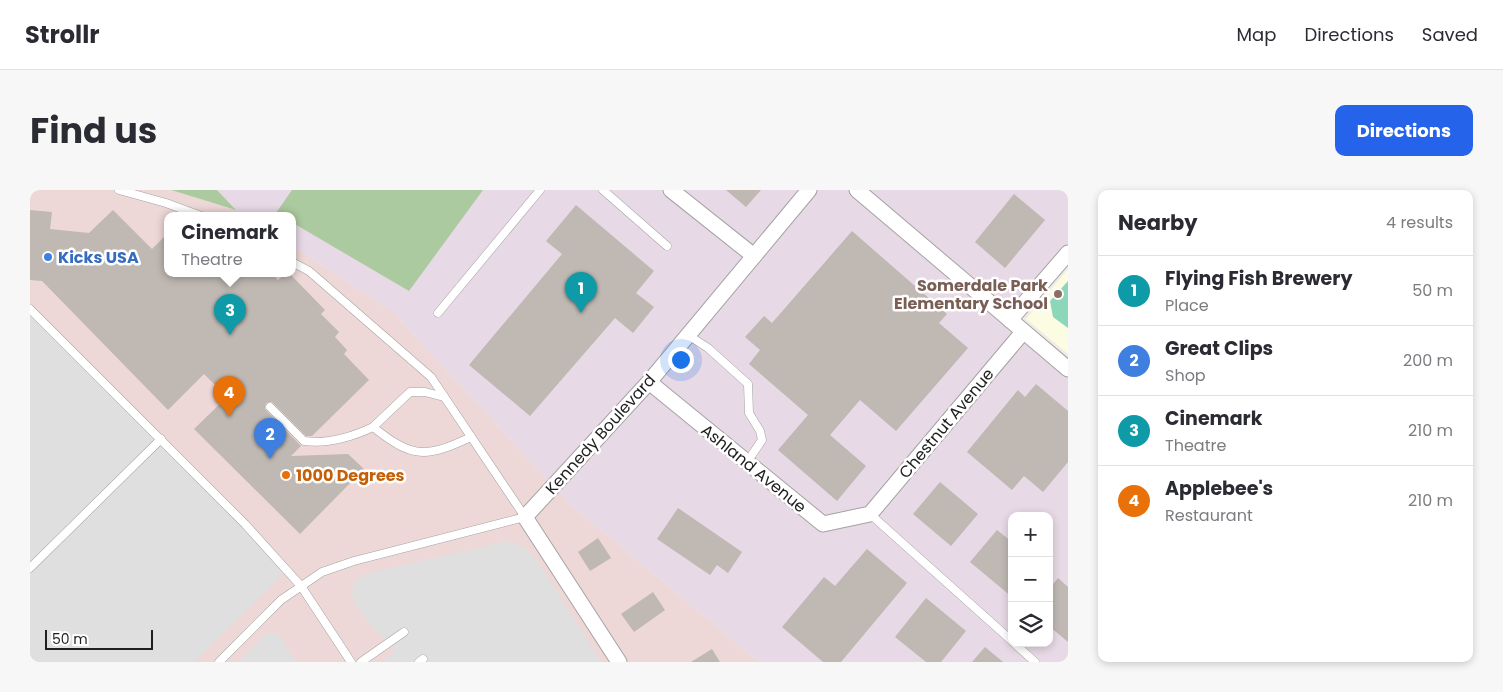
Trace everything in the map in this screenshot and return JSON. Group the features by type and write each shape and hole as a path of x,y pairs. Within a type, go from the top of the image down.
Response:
{"street":[{"path":"671,190 754,256"},
{"name":"Kennedy Boulevard","path":"525,517 649,382 810,190"},
{"path":"857,190 1068,369"},
{"path":"1010,320 1068,252"},
{"name":"Chestnut Avenue","path":"870,514 1023,332"},
{"name":"Ashland Avenue","path":"649,382 823,524 870,514"},
{"path":"525,517 619,662"}],"lane":[{"path":"118,190 166,203 190,212"},
{"path":"438,313 540,190"},
{"path":"603,190 667,246"},
{"path":"219,662 281,600 322,572 354,561 525,517 472,437 424,371 309,271 296,264"},
{"path":"30,309 245,524 301,586 351,662"},
{"path":"688,335 708,348 748,384 749,413 760,431 762,440 747,462"},
{"path":"270,408 304,441 321,441 354,436 373,427 410,392 425,392 444,397"},
{"path":"373,427 390,440 408,450 424,453 448,448 472,437"},
{"path":"30,568 161,440"},
{"path":"870,514 1008,638"},
{"path":"361,662 404,632"},
{"path":"1018,647 1035,662"}],"shaded area":[{"path":"30,190 171,190 239,212 164,212 164,277 296,277 296,248 391,310 571,505 759,662 30,662"},
{"path":"217,190 1068,190 1068,257 1013,323 1068,369 1068,662 759,662 571,505 391,310 296,248 296,212 239,212"},
{"name":"Somerdale Park Elementary School","path":"1068,269 1068,354 1026,319"},
{"path":"30,309 287,570 194,662 30,662"},
{"path":"507,541 525,547 539,563 601,662 380,662 396,651 371,626 354,602 352,595 354,581 366,574"},
{"path":"267,633 275,633 281,638 296,662 238,662"}],"green space":[{"path":"171,190 217,190 236,210"},
{"path":"292,190 483,190 409,291 296,225 296,212 277,212"},
{"path":"1068,281 1068,328 1053,317 1050,301"}],"building":[{"path":"726,190 761,190 746,207"},
{"path":"1014,194 1045,220 1005,268 975,242"},
{"path":"576,205 654,271 636,293 654,307 633,333 615,318 530,416 469,365 562,254 546,241"},
{"path":"30,210 52,212 50,229 89,233 113,210 152,249 164,237 164,277 275,277 278,280 282,277 293,277 325,310 321,314 339,332 335,337 347,350 344,354 369,380 312,436 306,436 272,402 266,403 265,409 301,446 291,456 348,454 364,469 300,534 194,429 227,397 204,374 168,410 42,281 30,280"},
{"path":"852,231 947,314 939,323 968,348 896,431 860,400 830,435 866,466 837,501 778,450 808,415 749,364 760,350 745,337 764,316 772,323"},
{"path":"1036,384 1068,411 1068,462 1043,492 1024,476 1012,490 967,452 1018,390 1025,397"},
{"path":"940,482 978,514 951,546 913,514"},
{"path":"678,508 742,552 728,573 717,565 710,575 657,539"},
{"path":"997,530 1008,539 1008,594 970,562"},
{"path":"598,538 611,558 590,571 578,552"},
{"path":"867,549 907,583 841,662 823,662 782,627 824,577 835,586"},
{"path":"1058,578 1068,587 1068,642 1053,629 1053,584"},
{"path":"653,592 665,610 634,632 621,614"},
{"path":"926,598 966,631 941,662 926,662 895,637"},
{"path":"985,647 1003,662 972,662"},
{"path":"712,649 720,662 691,662"}],"place":[{"name":"Kicks USA","path":"48,257"},
{"name":"Somerdale Park Elementary School","path":"1058,294"},
{"name":"Flying Fish Brewery","path":"581,313"},
{"name":"Cinemark","path":"230,335"},
{"name":"Applebee's","path":"229,417"},
{"name":"Great Clips","path":"270,459"},
{"name":"1000 Degrees","path":"286,475"}]}
